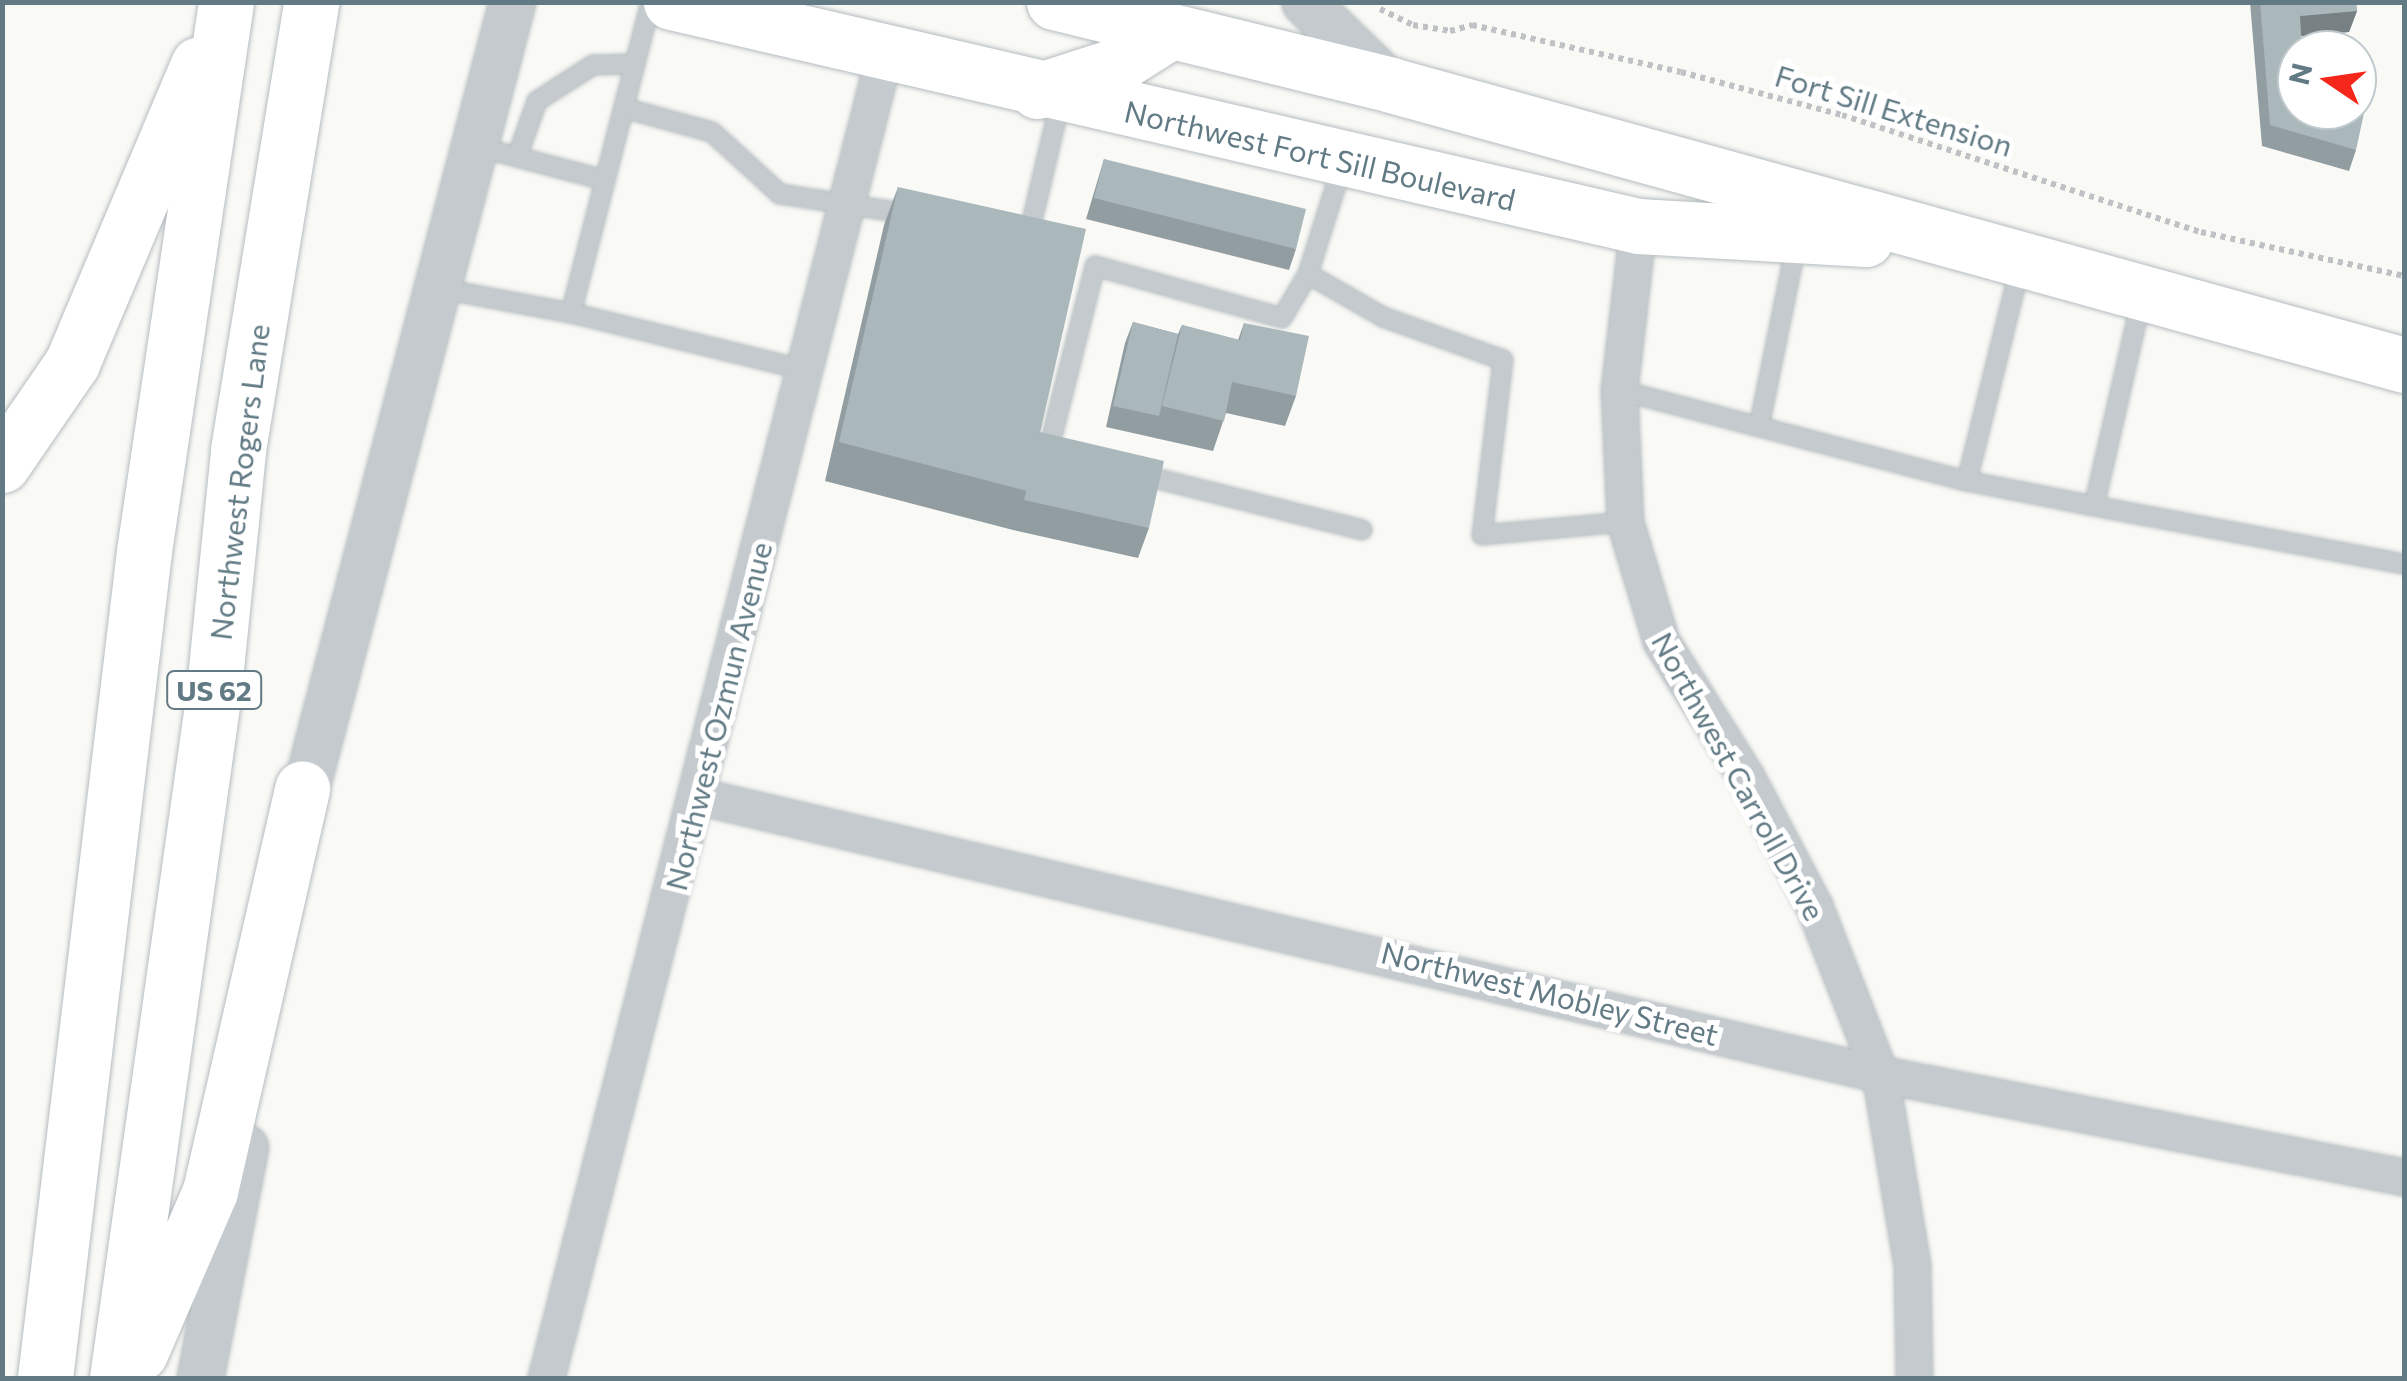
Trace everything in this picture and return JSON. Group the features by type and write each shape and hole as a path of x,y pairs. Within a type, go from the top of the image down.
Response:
{"main road":[{"path":"2,464 72,363 226,2"},
{"name":"US 62","path":"45,1378 144,551 226,2"},
{"name":"Northwest Rogers Lane","path":"117,1378 213,698 238,450 310,2"},
{"name":"Northwest Fort Sill Boulevard","path":"671,2 1048,94 1638,226 2001,252"},
{"name":"Northwest Fort Sill Boulevard","path":"1054,2 1174,18 1390,85 2404,365"},
{"path":"1048,94 1117,66 1174,18"},
{"path":"129,1378 210,1190 302,788"}],"street":[{"path":"200,1378 262,1063 302,788 512,2"},
{"path":"1305,2 1390,85"},
{"name":"Northwest Ozmun Avenue","path":"546,1378 698,796 885,52"},
{"name":"Northwest Carroll Drive","path":"1638,226 1619,390 1625,522 1661,641 1746,777 1814,906 1880,1074 1912,1265 1914,1378"},
{"name":"Northwest Mobley Street","path":"698,796 1880,1074 2404,1177"}],"lane":[{"path":"570,312 651,2"},
{"path":"517,157 537,101 593,65 635,64"},
{"path":"1010,234 1028,238 1048,94"},
{"path":"624,108 712,132 780,194 937,220"},
{"path":"474,146 605,180"},
{"path":"1067,456 1048,452 1095,266 1282,318 1308,274 1344,160"},
{"path":"1759,426 1798,235"},
{"path":"1968,481 2001,252"},
{"path":"1308,274 1383,316 1503,360 1482,535 1625,522"},
{"path":"436,288 570,312 805,370"},
{"path":"2094,506 2143,292"},
{"path":"1619,390 1968,481 2404,564"},
{"path":"1122,470 1362,530"}],"path":[{"name":"Fort Sill Extension","path":"1370,2 1413,25 1450,31 1472,25 1842,114 2201,232 2404,276"}],"building":[{"path":"2260,2 2356,2 2357,11 2300,16 2301,30 2277,30 2277,127 2270,125"},
{"path":"2287,130 2360,130 2356,150"},
{"path":"1104,159 1306,209 1296,249 1094,198"},
{"path":"898,187 1086,229 1027,491 839,442"},
{"path":"1133,322 1178,334 1159,416 1113,406"},
{"path":"1244,323 1309,336 1296,396 1232,382 1224,421 1162,406 1182,325 1240,340"},
{"path":"1040,432 1164,461 1149,528 1024,500"}]}
